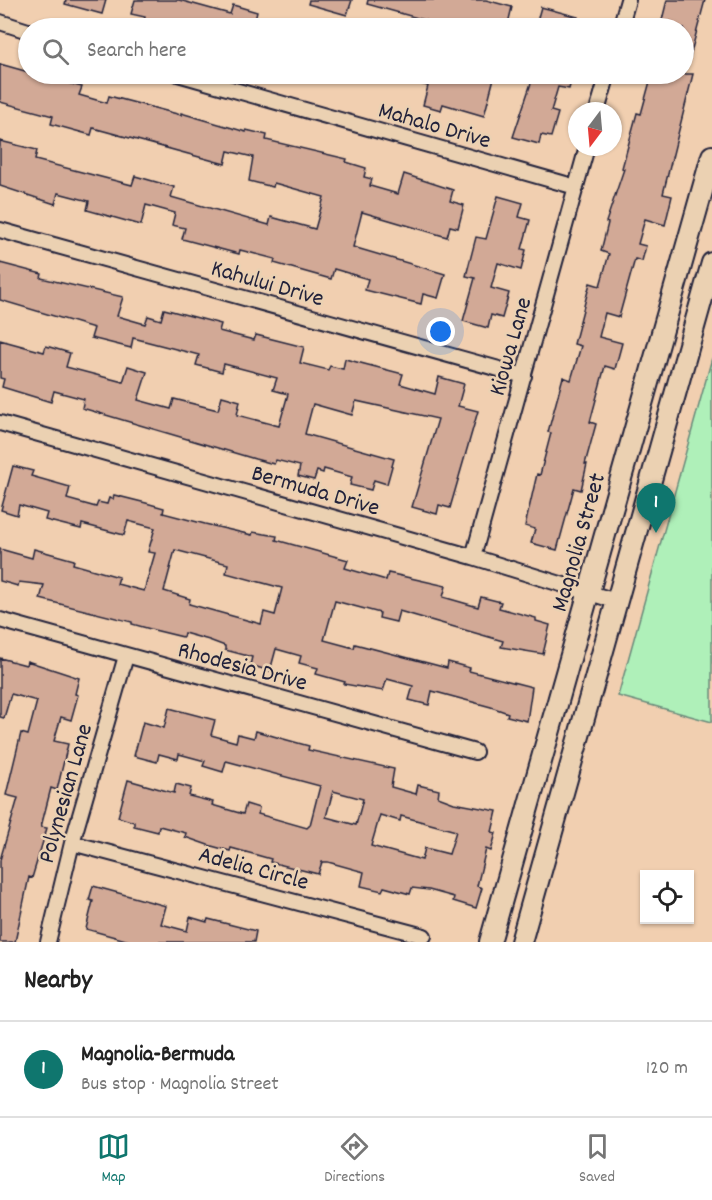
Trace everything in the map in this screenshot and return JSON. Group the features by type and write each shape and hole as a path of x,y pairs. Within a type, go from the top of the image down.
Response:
{"main road":[{"name":"Magnolia Street","path":"490,942 712,156"},
{"path":"521,942 619,602 712,264"}],"street":[{"path":"623,18 628,0"},
{"path":"0,22 18,28"},
{"name":"Mahalo Drive","path":"213,84 576,188"},
{"path":"600,102 605,84"},
{"name":"Kiowa Lane","path":"473,557 585,156"},
{"name":"Kahului Drive","path":"0,230 524,376"},
{"name":"Bermuda Drive","path":"0,423 473,557 619,602"},
{"name":"Rhodesia Drive","path":"0,620 475,752"},
{"name":"Polynesian Lane","path":"48,942 72,843 126,656"},
{"name":"Adelia Circle","path":"72,843 424,936"}],"green space":[{"path":"712,358 712,722 618,696"}],"building":[{"path":"66,0 106,0 102,14 65,4"},
{"path":"135,0 179,0 230,14 233,5 257,12 256,18 145,18 131,14"},
{"path":"309,0 352,0 347,15 308,4"},
{"path":"368,0 486,0 512,7 509,18 418,18 367,4"},
{"path":"667,0 705,0 694,41 694,18 662,18"},
{"path":"541,7 578,17 578,18 538,18"},
{"path":"0,64 18,69 18,84 71,84 82,87 79,95 107,103 109,96 181,115 181,113 246,132 246,130 267,135 266,140 347,159 346,162 366,168 364,177 372,179 370,186 398,194 404,174 453,190 450,201 464,205 458,228 450,226 447,237 362,212 353,247 445,274 438,298 423,294 421,304 365,290 368,279 334,269 331,279 274,263 275,259 240,250 239,254 182,239 185,228 172,225 175,213 146,205 141,225 87,210 89,201 58,193 55,204 0,186 0,141 37,150 35,160 132,185 135,176 174,187 171,197 269,225 271,217 315,229 324,197 274,183 273,187 249,181 253,157 228,151 225,164 93,128 91,135 51,124 53,116 0,102"},
{"path":"420,84 492,84 484,116 443,104 441,110 423,105 428,86"},
{"path":"531,84 570,84 569,89 558,87 551,111 558,113 551,137 541,135 539,144 513,137"},
{"path":"649,84 690,84 663,194 672,196 665,225 645,219 638,244 646,246 642,261 635,259 619,317 605,313 599,337 622,343 615,369 605,366 590,422 596,424 585,464 587,464 581,490 574,488 557,550 531,543 535,529 525,526 537,474 540,475 551,433 548,432 563,377 571,380 581,346 574,344 590,283 600,286 609,254 601,251 608,223 606,222 624,169 622,168 637,113 641,114"},
{"path":"498,196 523,203 519,217 530,220 522,249 526,250 521,270 498,263 491,288 509,293 502,318 491,315 488,328 463,321 475,278 466,276 476,237 486,239"},
{"path":"0,263 42,274 41,278 123,297 117,316 145,324 148,316 161,320 164,309 221,324 219,331 254,340 256,335 304,347 300,363 328,370 330,366 343,369 345,359 403,374 400,384 435,394 439,377 464,384 458,406 478,411 450,508 439,505 437,514 412,507 438,419 356,401 352,415 313,404 305,434 394,459 387,484 374,480 371,490 350,485 352,477 324,469 323,473 317,471 314,480 298,476 300,466 276,460 274,464 255,459 82,408 84,399 54,391 51,402 2,387 4,379 0,378 0,340 44,352 46,346 70,353 66,367 123,382 128,366 147,372 138,400 171,409 174,399 218,410 222,396 240,401 237,415 279,426 288,394 273,390 277,378 224,364 222,372 196,365 199,355 133,338 131,348 91,338 94,328 0,300"},
{"path":"13,466 33,471 31,476 70,487 67,499 96,507 98,502 107,504 109,498 113,499 114,495 164,508 163,513 205,524 252,535 253,532 277,536 276,540 348,560 345,568 386,580 388,573 446,586 443,597 478,607 481,597 501,602 499,608 536,618 536,621 550,625 543,654 501,647 503,641 399,611 396,622 379,618 380,613 335,601 324,640 354,648 355,644 447,668 448,662 470,668 469,671 532,687 527,721 507,716 508,713 491,707 432,691 429,705 409,700 413,686 387,679 383,691 344,684 345,682 316,674 318,668 299,663 301,656 276,649 270,671 250,665 252,657 225,650 225,646 209,640 184,633 183,637 154,630 132,624 132,622 40,599 44,585 19,582 18,586 0,581 0,549 32,558 34,549 74,560 73,564 119,577 117,584 144,591 155,553 148,552 155,528 128,521 124,535 82,524 81,529 45,520 47,513 19,505 17,515 1,510","holes":["175,550 228,564 226,573 282,588 275,615 264,612 261,624 189,604 190,599 164,591"]},
{"path":"0,658 26,665 27,661 79,678 75,694 78,695 71,720 61,717 54,741 68,744 57,790 51,788 41,827 47,828 32,878 29,877 15,942 0,942 0,860 18,798 6,795 21,733 28,735 37,701 11,694 4,718 0,717"},
{"path":"169,708 215,720 211,735 236,742 238,734 254,738 256,731 309,746 308,750 394,769 391,787 416,794 418,785 439,790 438,797 454,803 497,811 492,832 496,833 491,851 486,849 477,886 482,888 476,908 453,901 454,897 429,890 412,888 410,894 384,887 382,891 361,886 364,872 328,862 322,862 318,874 270,862 271,859 231,848 230,851 208,845 185,837 186,833 159,826 158,832 134,826 134,822 118,817 128,780 174,793 176,784 191,788 189,796 213,802 212,805 243,814 246,804 259,808 258,814 307,828 310,825 320,786 226,761 223,772 203,766 205,761 179,754 178,759 159,754 157,762 134,756 143,722 164,728","holes":["333,791 363,799 356,825 326,817","380,815 400,821 401,816 456,831 449,854 425,848 422,860 371,846"]},
{"path":"93,886 166,906 161,924 187,931 190,917 207,922 208,919 256,931 254,942 133,942 86,929 93,901 89,900"}],"place":[{"name":"Magnolia-Bermuda","path":"656,533"}]}
